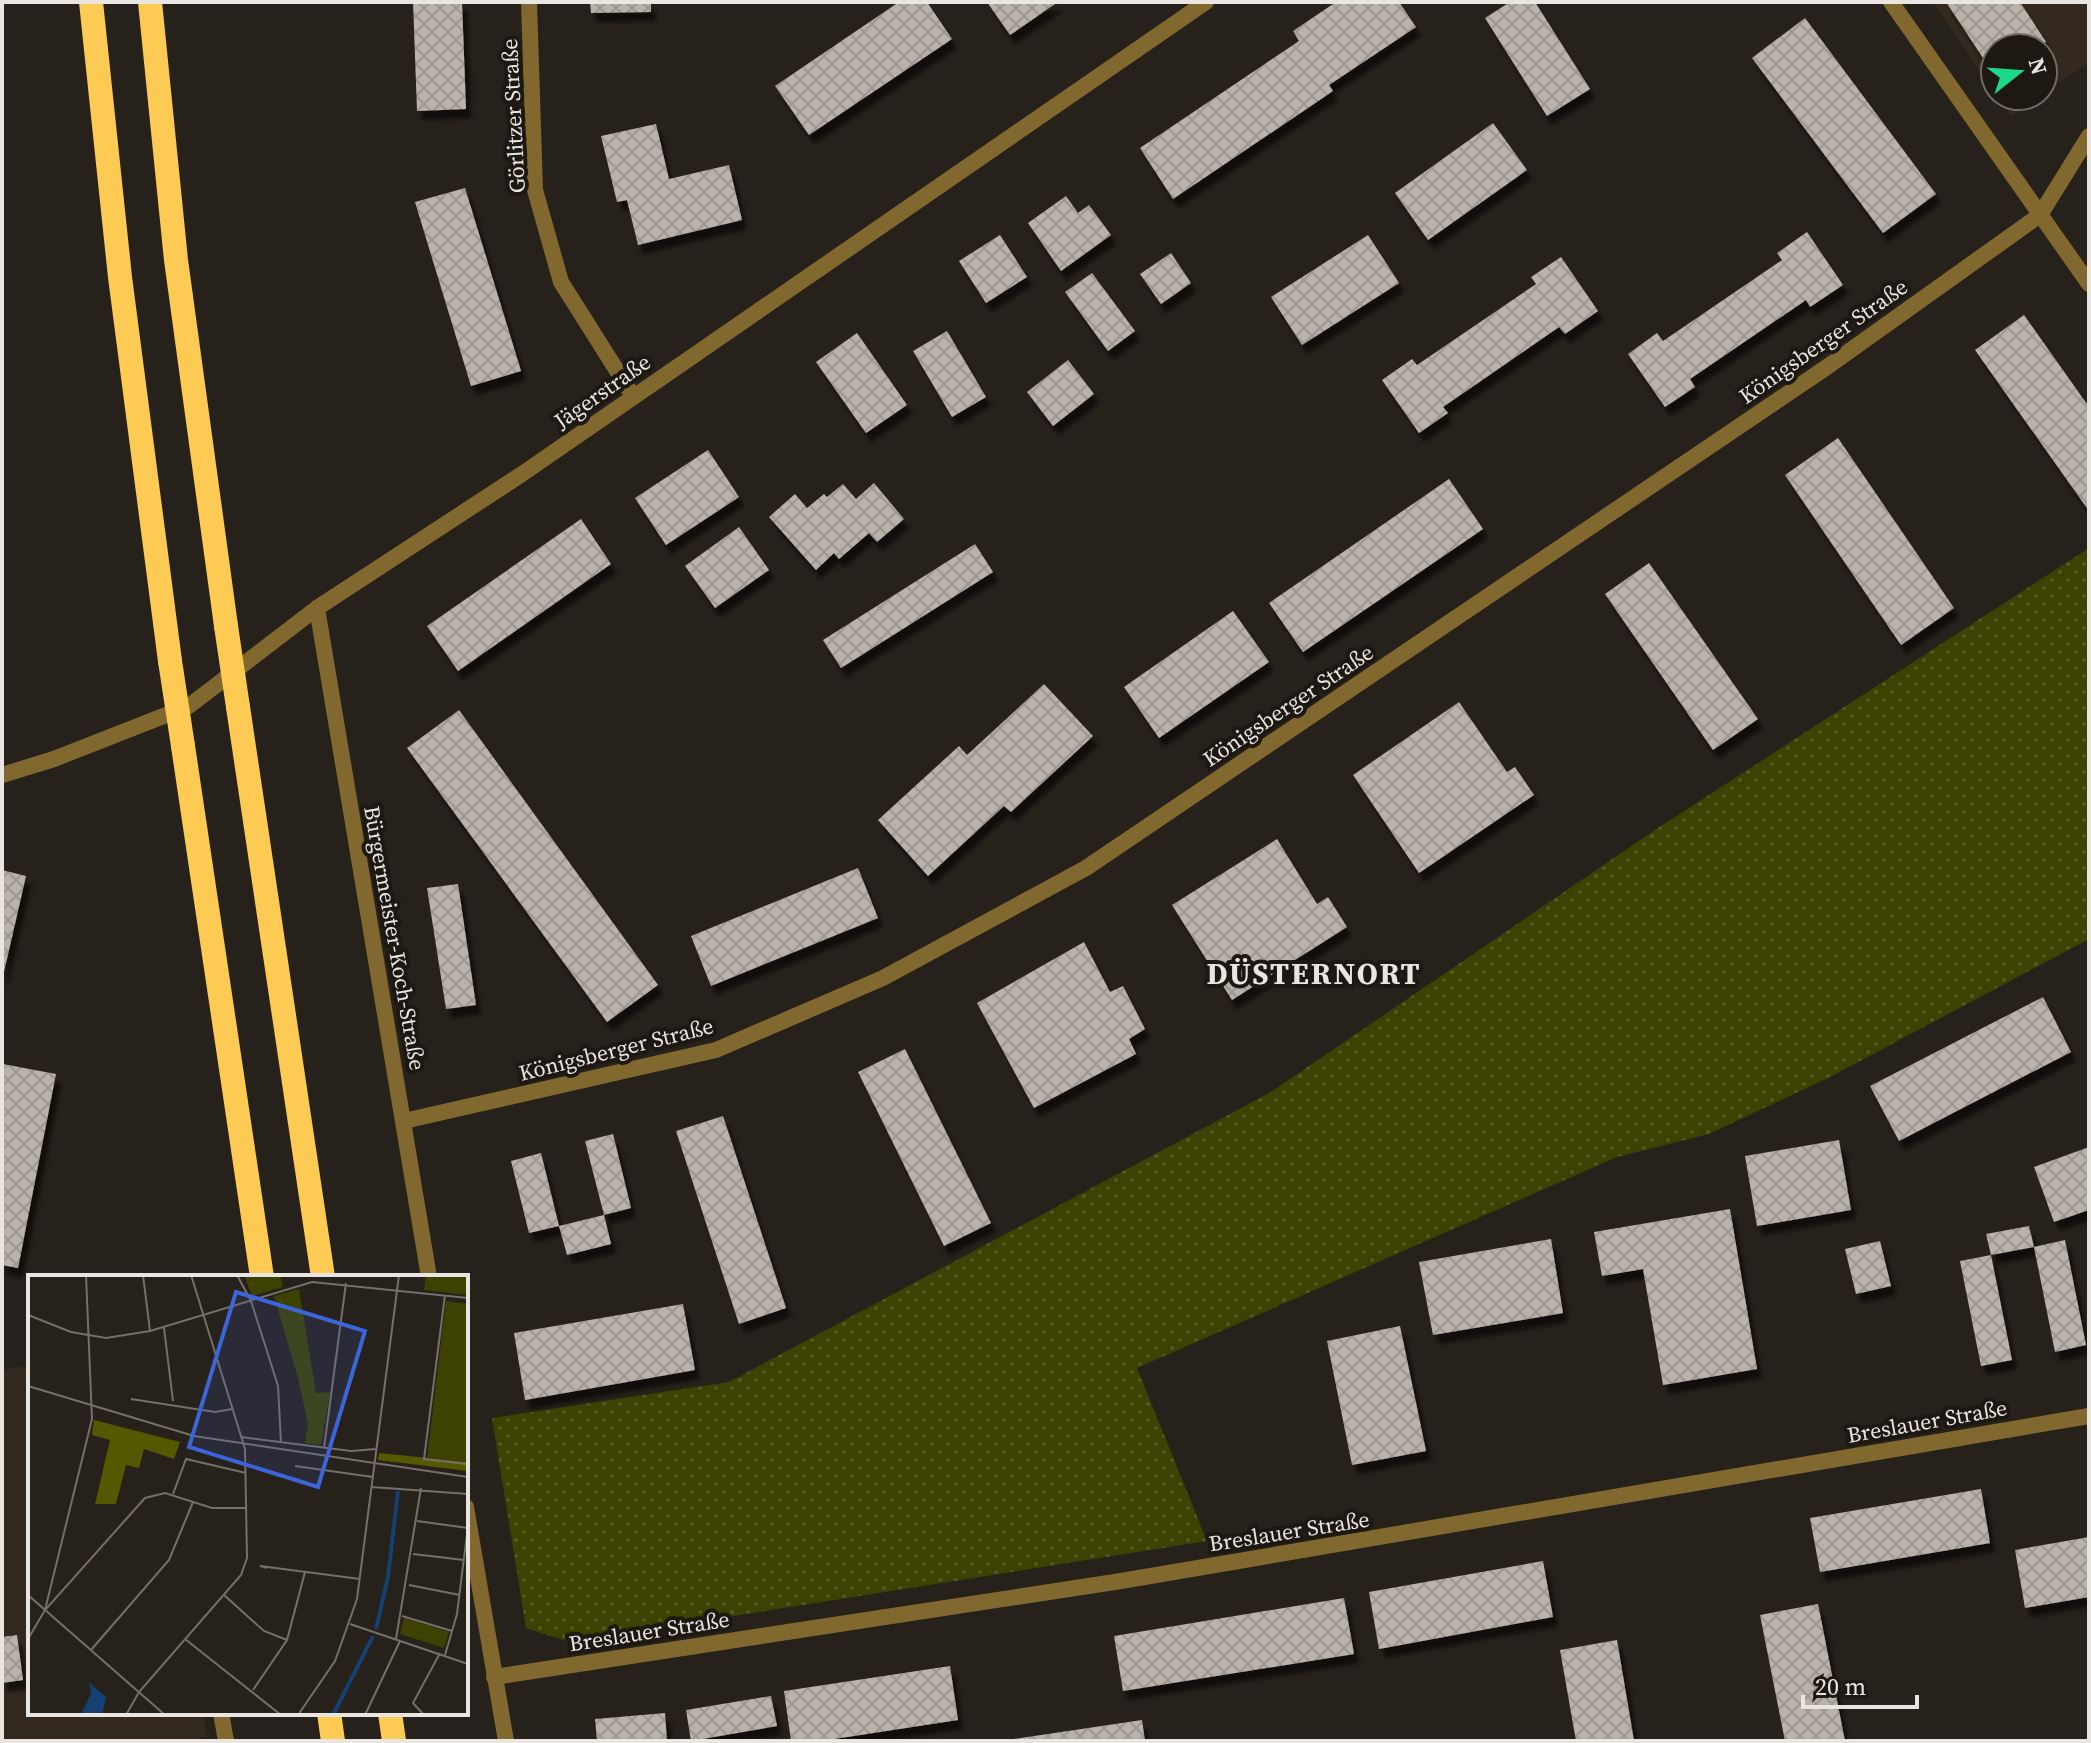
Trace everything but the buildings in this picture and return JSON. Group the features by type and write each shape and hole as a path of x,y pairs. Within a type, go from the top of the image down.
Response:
{"highway":[{"path":"91,2 120,277 170,661 262,1275"},
{"path":"150,2 176,260 226,626 323,1275"},
{"path":"329,1715 333,1741"},
{"path":"390,1715 394,1741"}],"street":[{"name":"Görlitzer Straße","path":"529,2 535,190 561,282 633,396"},
{"name":"Jägerstraße","path":"2,775 54,759 189,706 317,608 522,474 1206,2"},
{"path":"1891,2 2089,284"},
{"name":"Königsberger Straße","path":"404,1121 716,1050 883,978 1086,868 1827,367 2040,215 2089,136"},
{"name":"Bürgermeister-Koch-Straße","path":"317,608 429,1275"},
{"name":"Breslauer Straße","path":"494,1677 1121,1581 2089,1416"},
{"path":"468,1519 506,1741"},
{"path":"221,1715 226,1741"}],"shaded area":[{"path":"1932,2 2089,2 2089,63 2059,83 2059,32 1979,32 1979,69"},
{"path":"2089,548 2089,939 1832,1076 1709,1134 1617,1157 1137,1368 1207,1541 569,1642 526,1628 492,1418 729,1382 1271,1092 1652,832"},
{"path":"28,1365 28,1715 203,1715 207,1736 188,1741 2,1741 2,1370"}],"district":[{"name":"DÜSTERNORT","path":"1314,973"}]}
